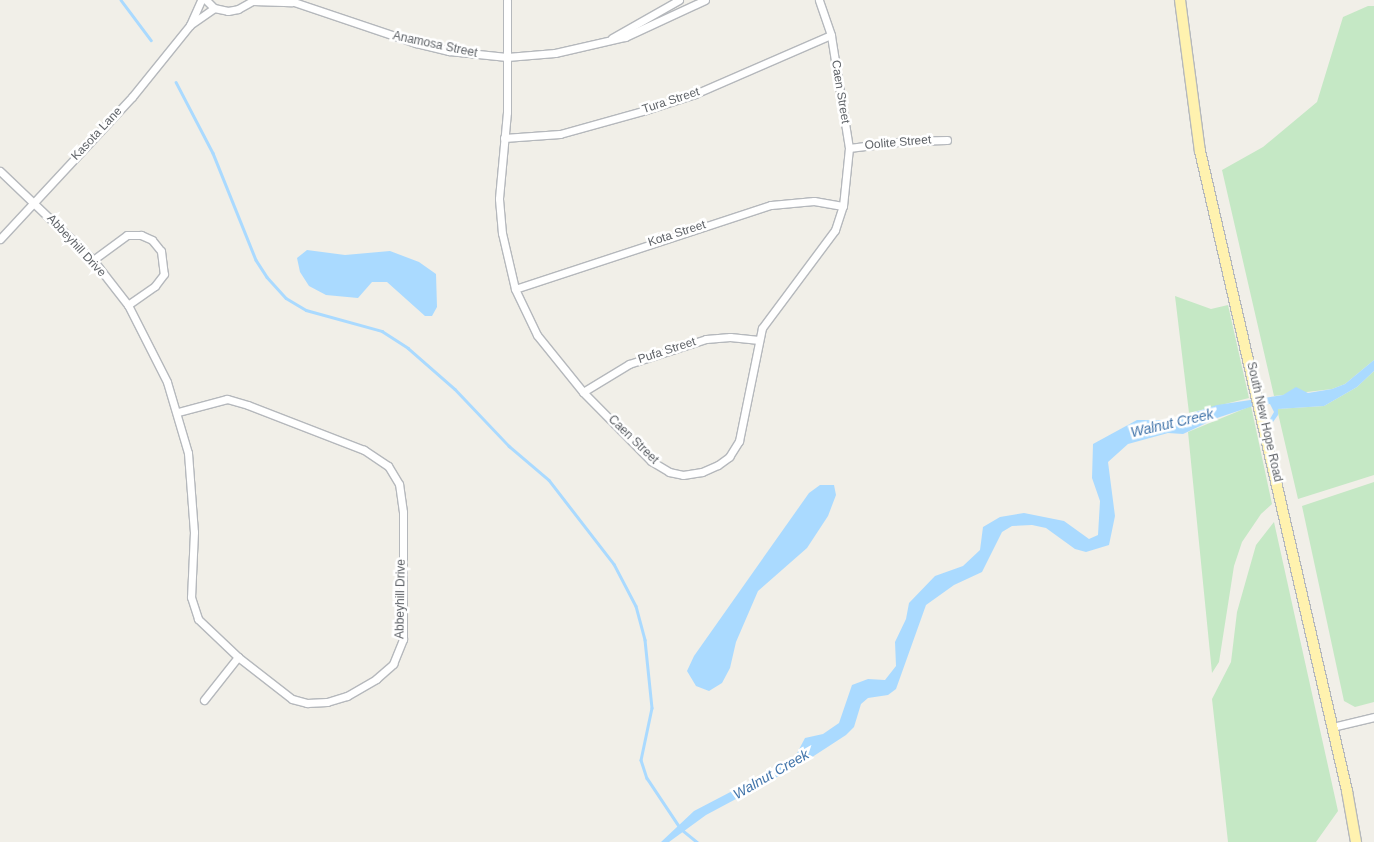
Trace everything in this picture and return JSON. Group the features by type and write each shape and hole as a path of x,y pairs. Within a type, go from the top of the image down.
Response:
{"main road":[{"name":"South New Hope Road","path":"1180,0 1200,151 1248,350 1356,842"}],"street":[{"name":"Kasota Lane","path":"190,26 201,0"},
{"path":"206,0 214,8 238,9 253,0"},
{"name":"Anamosa Street","path":"253,0 289,1 416,43 449,51 507,57 555,53 641,32 705,0"},
{"name":"Caen Street","path":"507,0 508,112 499,199 502,233 515,289 537,335 583,392 651,461 669,472 702,472 729,457 739,441 746,420 758,340 768,318 834,230 843,206 849,148 831,35 819,0"},
{"name":"Anamosa Street","path":"612,38 679,0"},
{"name":"Kasota Lane","path":"0,239 132,97 190,26 214,8"},
{"name":"Tura Street","path":"504,138 560,134 695,94 831,35"},
{"name":"Oolite Street","path":"849,148 906,140 947,140"},
{"name":"Abbeyhill Drive","path":"0,171 93,260 128,305 153,351 178,412 188,453 192,492 192,596 198,619 238,657 292,699 308,703 327,702 347,696 393,664 403,640 403,512 399,484 388,466 364,450 248,405 227,399 178,412"},
{"name":"Kota Street","path":"515,289 771,205 814,201 843,206"},
{"path":"93,260 127,235 140,235 152,240 161,250 164,274 155,286 128,305"},
{"name":"Pufa Street","path":"583,392 629,364 706,339 730,337 758,340"},
{"path":"204,700 238,657"},
{"path":"1332,727 1374,717"}],"green space":[{"path":"1368,6 1374,6 1374,360 1345,384 1332,389 1274,396 1222,170 1263,147 1317,102 1343,17"},
{"path":"1175,296 1211,309 1228,305 1249,398 1189,413"},
{"path":"1374,371 1374,475 1298,499 1277,409 1324,406 1357,387"},
{"path":"1251,406 1272,504 1261,514 1242,542 1234,566 1219,662 1212,673 1188,432"},
{"path":"1374,482 1374,702 1355,707 1344,701 1302,506"},
{"path":"1274,522 1338,811 1316,842 1228,842 1212,699 1231,662 1237,612 1256,545"}],"water":[{"path":"307,250 345,255 390,251 419,262 436,274 437,307 432,316 425,316 387,282 372,282 358,298 326,295 309,286 300,272 297,258"},
{"name":"Walnut Creek","path":"1374,360 1374,371 1357,387 1324,406 1278,409 1278,415 1273,422 1270,419 1274,412 1270,404 1253,406 1217,418 1183,434 1168,433 1128,444 1108,462 1115,516 1109,545 1086,552 1075,549 1046,528 1032,525 1012,526 1002,532 982,572 954,585 926,605 896,689 888,695 868,698 861,704 854,727 846,735 803,763 706,815 669,842 661,842 694,811 794,759 805,738 823,734 839,723 852,685 868,679 885,680 896,666 895,642 906,619 909,603 935,576 963,566 980,550 983,527 1000,517 1024,513 1064,521 1089,539 1098,535 1100,501 1092,478 1093,444 1137,420 1171,420 1217,405 1283,395 1296,387 1308,393 1332,389 1345,384"},
{"path":"820,485 834,485 836,495 828,516 807,548 758,591 736,642 730,668 722,683 709,691 696,686 687,671 694,656 809,493"}],"waterway":[{"path":"121,0 151,40"},
{"path":"176,82 213,153 256,260 267,277 286,298 306,310 382,331 408,348 455,389 509,446 549,480 614,564 636,606 645,640 652,708 641,760 647,778 681,829 697,842"}]}
